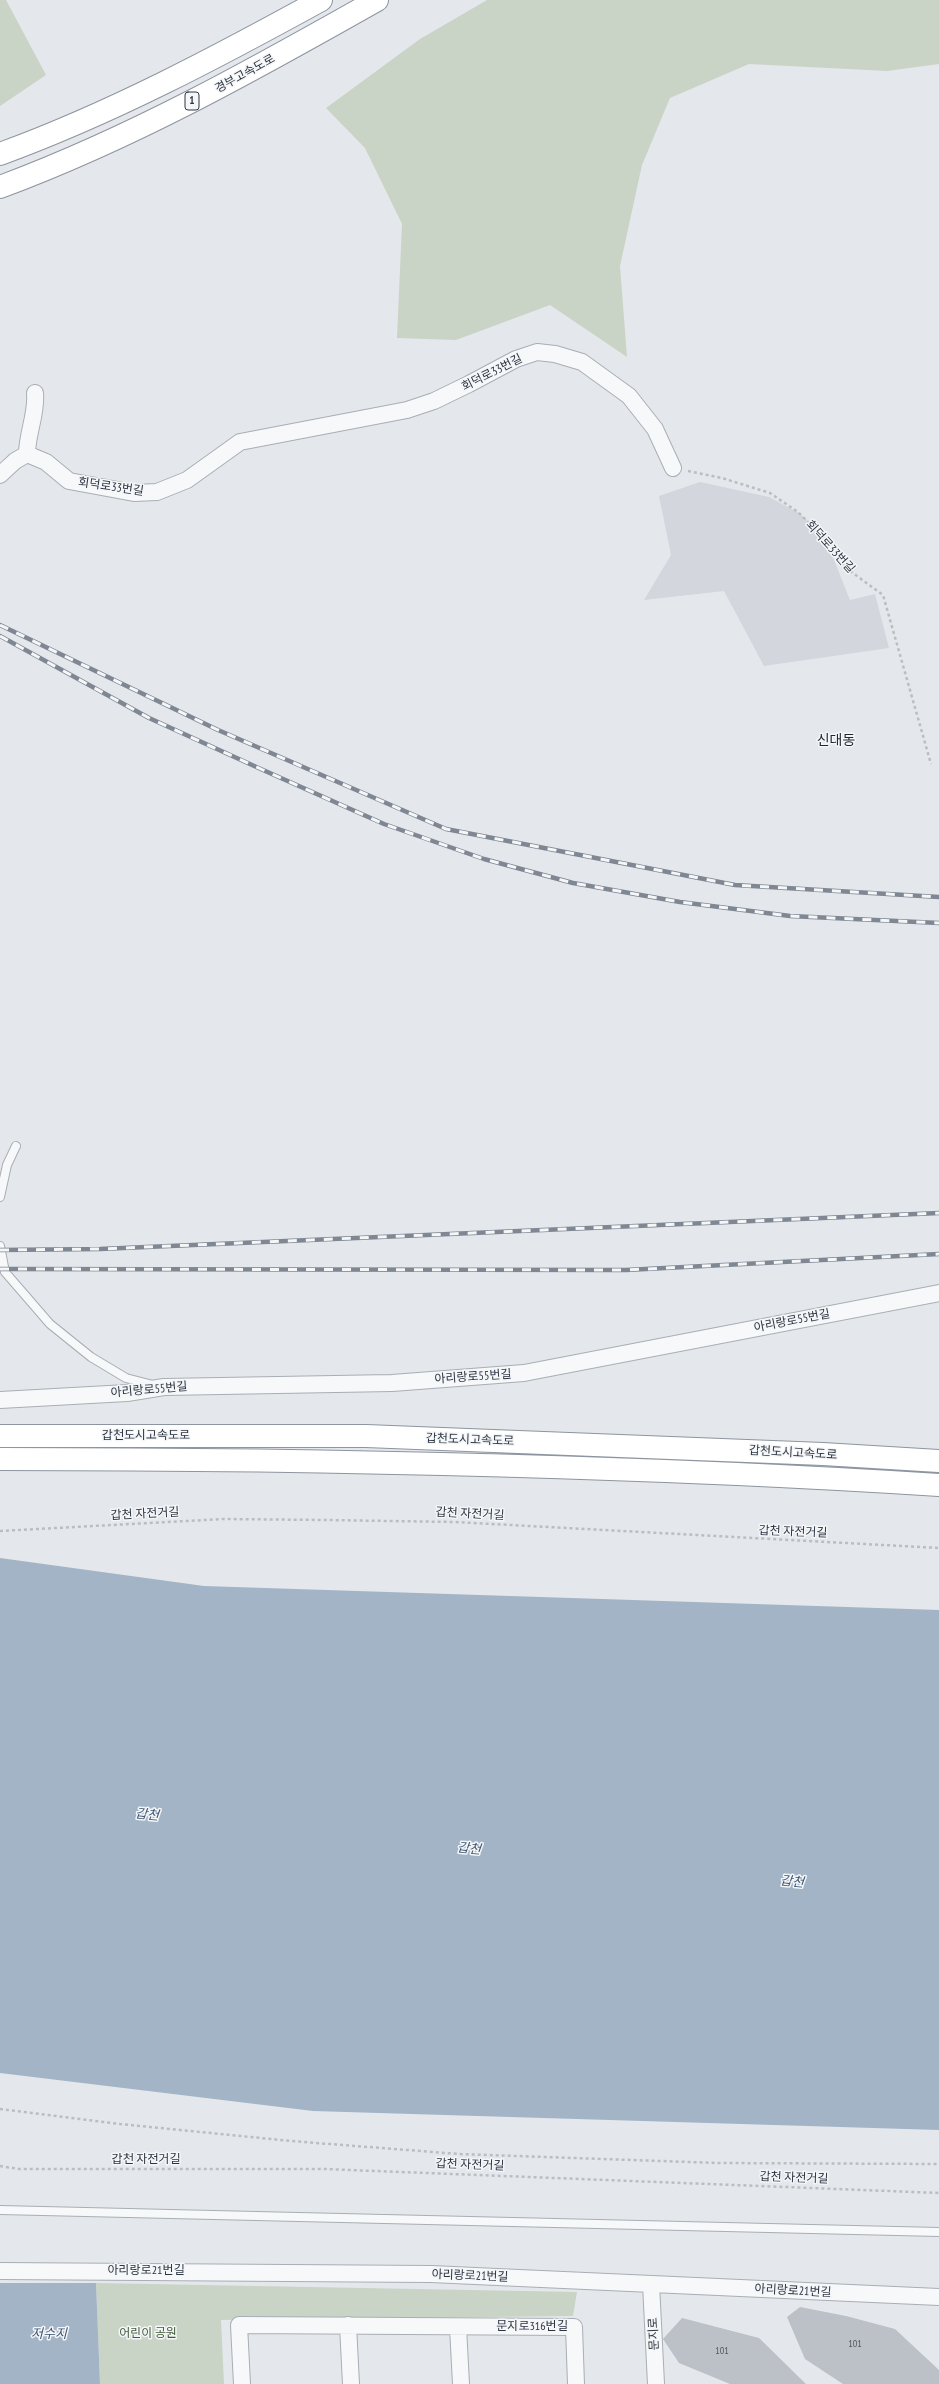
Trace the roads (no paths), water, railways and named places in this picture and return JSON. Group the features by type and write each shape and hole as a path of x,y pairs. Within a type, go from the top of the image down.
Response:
{"highway":[{"name":"1","path":"0,154 30,143 198,67 321,0"},
{"name":"경부고속도로","path":"0,187 45,170 215,91 377,0"},
{"name":"갑천도시고속도로","path":"0,1436 366,1436 823,1454 939,1461"},
{"name":"갑천도시고속도로","path":"0,1458 369,1461 826,1478 939,1485"}],"street":[{"name":"회덕로33번길","path":"27,454 46,462 70,481 134,493 157,492 187,480 240,442 289,431 377,418 407,410 434,401 510,362 537,352 555,354 582,362 630,396 655,429 673,468"},
{"path":"0,475 15,461 27,454 27,442 36,403 35,393"},
{"name":"아리랑로55번길","path":"0,1400 127,1393 164,1387 392,1383 524,1373 939,1293"},
{"name":"아리랑로21번길","path":"0,2271 431,2274 939,2297"},
{"name":"문지로","path":"651,2284 656,2384"},
{"path":"348,2325 351,2384"},
{"name":"문지로316번길","path":"242,2384 239,2326 348,2325 574,2327 576,2384"},
{"path":"458,2327 461,2384"}],"lane":[{"path":"0,1197 7,1165 16,1146"},
{"path":"0,1246 5,1272 50,1324 91,1357 126,1378 164,1387"},
{"path":"0,2210 939,2232"}],"water":[{"name":"갑천","path":"0,1558 204,1586 939,1610 939,2130 313,2111 0,2073"},
{"name":"저수지","path":"0,2283 96,2283 100,2384 0,2384"}],"railway":[{"path":"0,625 218,730 446,829 735,885 939,897"},
{"path":"0,636 149,718 384,824 484,859 573,883 680,902 790,916 939,923"},
{"path":"0,1250 100,1249 939,1213"},
{"path":"0,1269 626,1270 939,1254"}],"district":[{"name":"신대동","path":"836,741"}],"park label":[{"name":"어린이 공원","path":"148,2334"}]}
